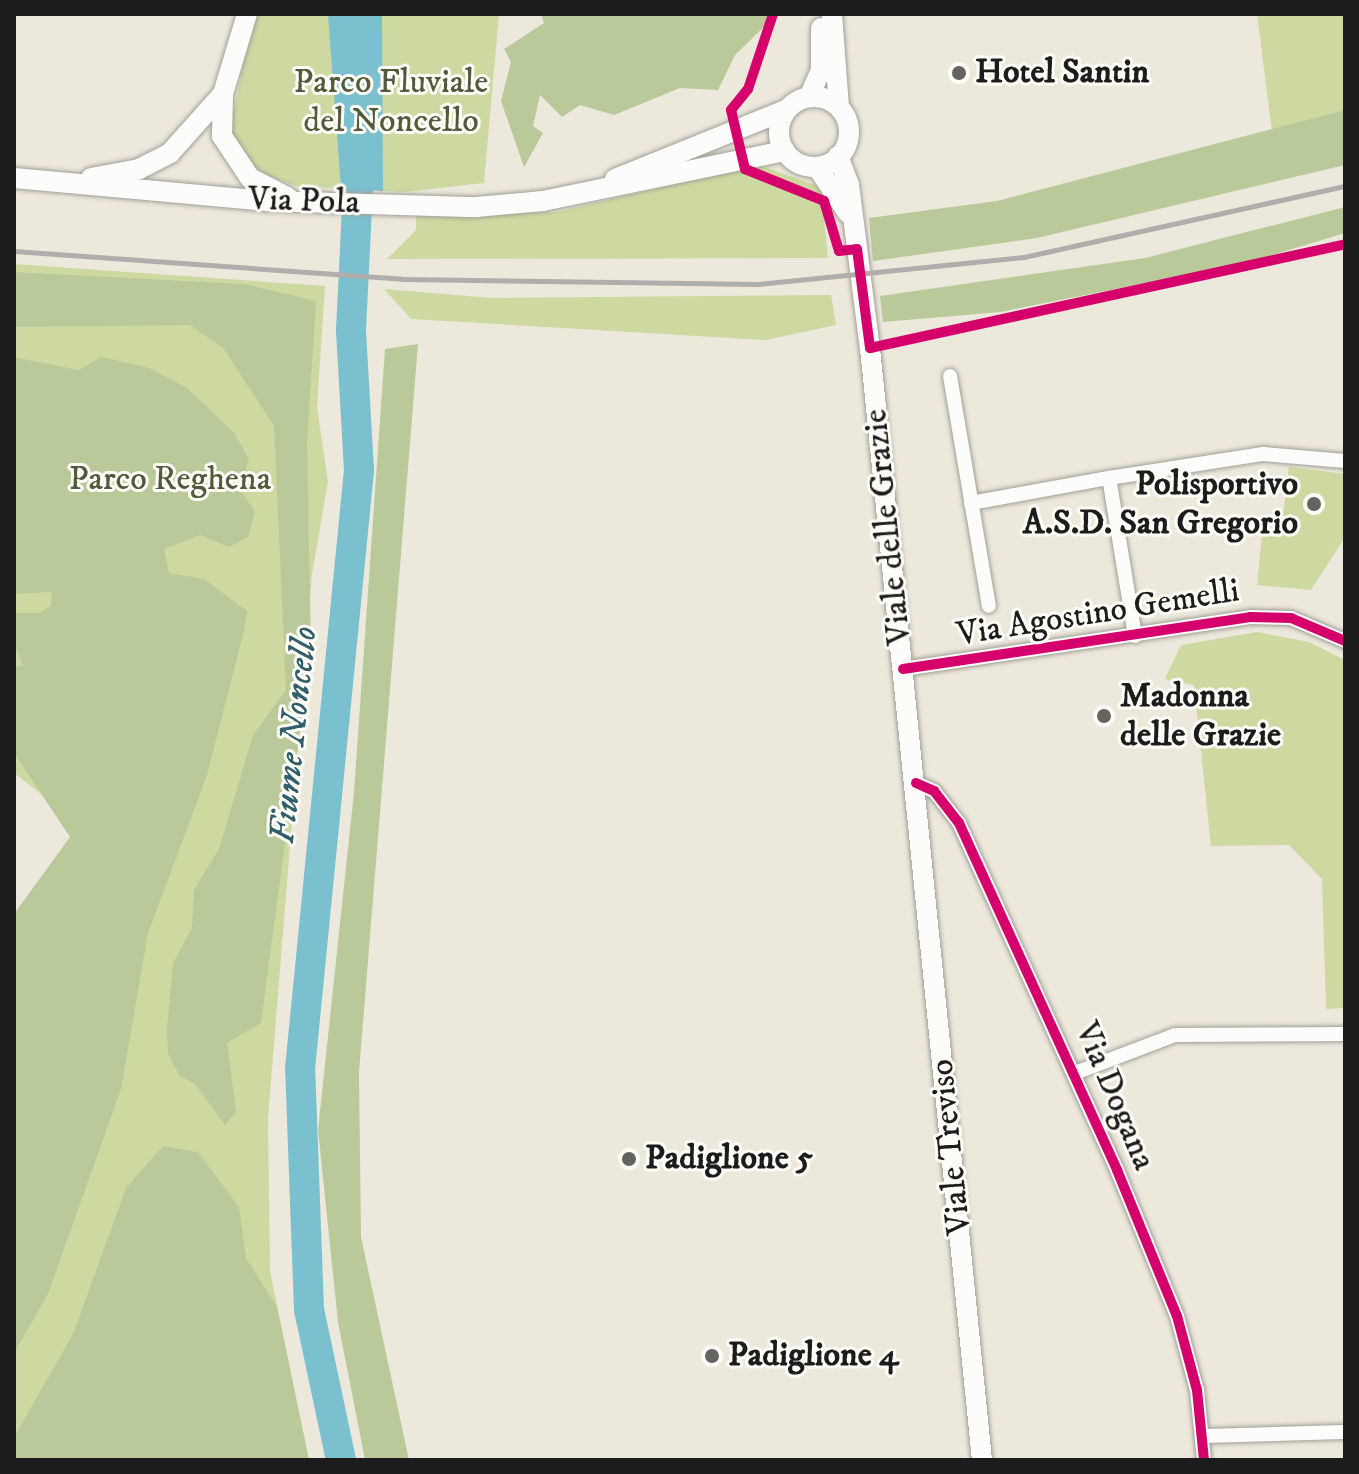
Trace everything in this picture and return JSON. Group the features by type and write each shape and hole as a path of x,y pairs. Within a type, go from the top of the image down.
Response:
{"main road":[{"path":"63,181 154,162 185,141 223,94 247,14"},
{"path":"819,14 824,46 809,97 786,110 779,130 785,151 817,167 838,156"},
{"name":"Viale delle Grazie","path":"832,14 839,107 848,127 838,156 853,222 920,833"},
{"path":"223,94 230,156 250,178 291,198"},
{"path":"809,97 839,107"},
{"name":"Via Pola","path":"594,189 786,110"},
{"name":"Via Pola","path":"14,178 450,207 543,201 785,151"},
{"name":"Viale delle Grazie","path":"817,167 853,222"},
{"name":"Viale Treviso","path":"920,833 982,1460"}],"street":[{"path":"950,376 989,606"},
{"path":"971,503 1263,454 1345,461"},
{"path":"1109,478 1135,636"},
{"name":"Via Agostino Gemelli","path":"903,669 1250,617 1291,618 1345,641"},
{"name":"Via Dogana","path":"916,783 934,791 959,823 1075,1073 1177,1316 1204,1436 1204,1460"},
{"path":"1075,1073 1163,1036 1345,1034"},
{"path":"1204,1436 1345,1432"}],"green space":[{"name":"Parco Fluviale del Noncello","path":"254,14 499,14 484,183 405,192 295,186 252,169 230,128"},
{"path":"541,14 765,14 770,21 735,55 718,90 680,88 614,115 580,105 562,117 540,95 533,126 543,133 524,167 501,101 511,62 504,49 544,23"},
{"path":"1257,14 1345,14 1345,110 1272,132"},
{"path":"1345,110 1345,165 1037,238 873,261 869,218 997,201"},
{"path":"759,165 821,187 828,258 387,259 416,230 416,216 556,212"},
{"path":"1345,207 1345,233 1246,263 1000,312 883,322 880,296 1145,258"},
{"name":"Parco Reghena","path":"14,264 325,286 317,407 328,482 312,574 268,1118 270,1271 309,1460 14,1460 14,924 71,863 69,816 14,773"},
{"path":"14,272 244,284 316,301 307,442 311,648 261,1023 227,1043 236,1112 225,1125 195,1084 180,1076 168,1054 167,1029 173,963 192,928 194,890 219,849 253,735 286,690 274,426 224,349 190,325 14,327"},
{"path":"384,289 492,298 831,295 836,325 766,340 411,319"},
{"path":"418,344 359,1072 361,1237 409,1460 365,1460 338,1322 318,1130 354,792 385,349"},
{"path":"14,357 78,370 102,357 149,368 187,388 234,433 249,459 240,489 255,512 248,537 229,547 200,535 164,549 169,573 204,579 247,611 244,631 207,775 148,933 121,1089 48,1294 14,1353 14,914 70,837 14,753 14,667 23,666 14,642 15,613 39,613 51,606 52,592 14,594"},
{"name":"Polisportivo A.S.D. San Gregorio","path":"1289,467 1345,474 1345,537 1311,590 1257,585 1262,535 1280,537"},
{"path":"1257,632 1309,642 1343,659 1345,1008 1326,1009 1322,879 1289,845 1211,846 1194,685 1165,679 1181,645"},
{"path":"163,1146 198,1152 239,1207 246,1258 277,1307 309,1460 14,1460 14,1437 73,1334 126,1188"}],"water":[{"path":"328,14 382,14 383,191 341,188"}],"waterway":[{"name":"Fiume Noncello","path":"341,1460 309,1310 300,1069 359,470 351,330 360,148"}],"railway":[{"path":"14,251 402,279 758,284 1024,257 1345,186"}],"cycle path":[{"path":"773,14 748,89 731,110 745,169 824,201 839,251 857,249 870,348 1345,244"},
{"path":"903,669 1250,617 1291,618 1345,641"},
{"path":"916,783 934,791 959,823 1117,1170 1177,1316 1197,1390 1204,1460"}],"place":[{"name":"Hotel Santin","path":"959,73"},
{"name":"Polisportivo A.S.D. San Gregorio","path":"1314,504"},
{"name":"Madonna delle Grazie","path":"1104,716"},
{"name":"Padiglione 5","path":"629,1159"},
{"name":"Padiglione 4","path":"712,1356"}]}
